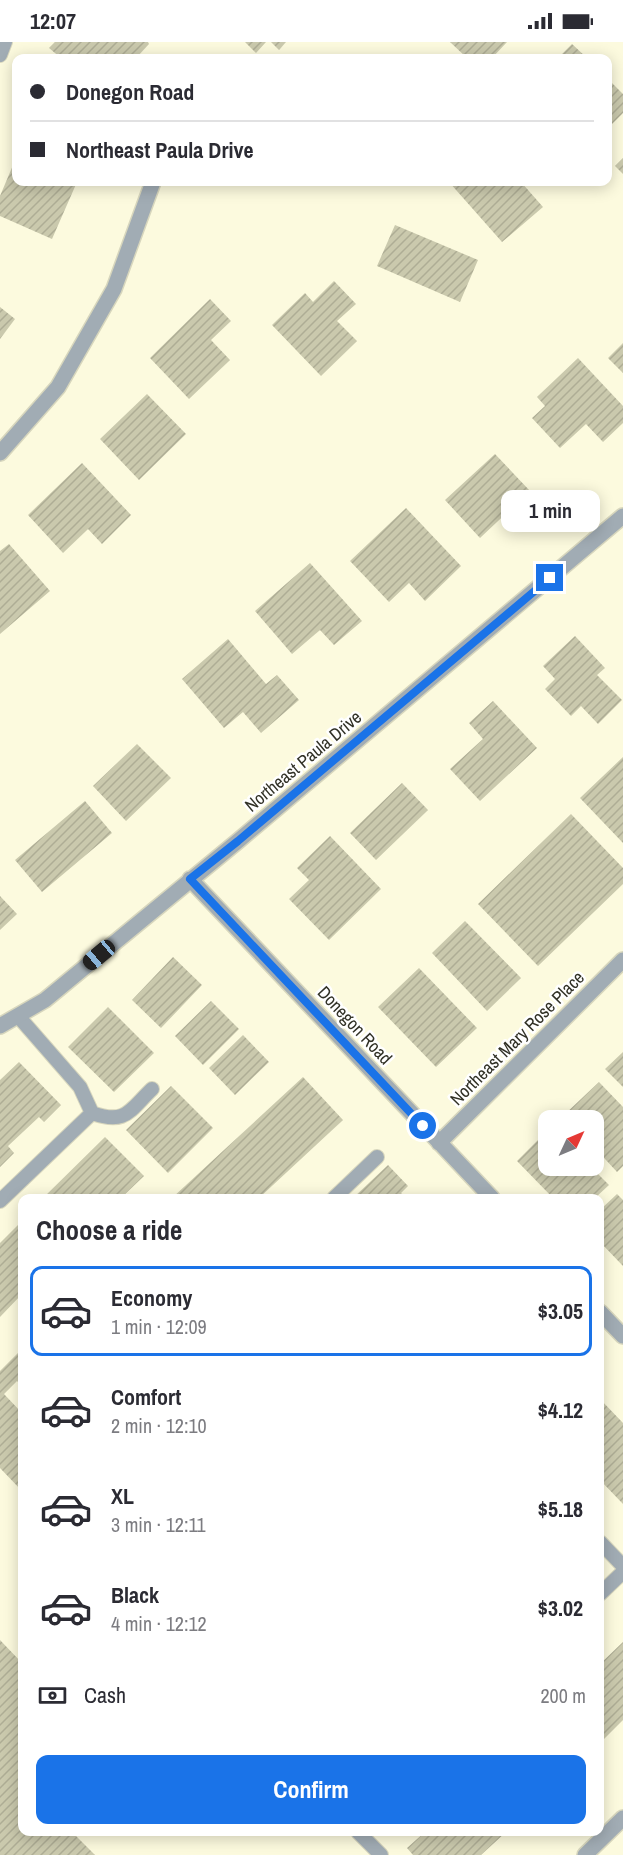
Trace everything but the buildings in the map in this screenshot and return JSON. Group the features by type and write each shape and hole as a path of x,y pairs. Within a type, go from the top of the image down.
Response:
{"street":[{"path":"0,453 58,387 114,289 152,186"},
{"name":"Northeast Paula Drive","path":"0,1026 45,1000 238,841 623,516"},
{"name":"Donegon Road","path":"190,879 488,1194"},
{"name":"Northeast Mary Rose Place","path":"439,1143 623,960"},
{"path":"604,1316 623,1336"},
{"path":"585,1855 623,1818"}],"lane":[{"path":"0,55 5,42"},
{"path":"18,1016 80,1087 92,1113 108,1118 121,1118 152,1089"},
{"path":"0,1201 92,1113"},
{"path":"338,1194 377,1157"},
{"path":"604,1546 623,1566"},
{"path":"604,1590 623,1572"},
{"path":"362,1836 381,1855"}],"route":[{"path":"423,1126 190,879 550,578"}]}
